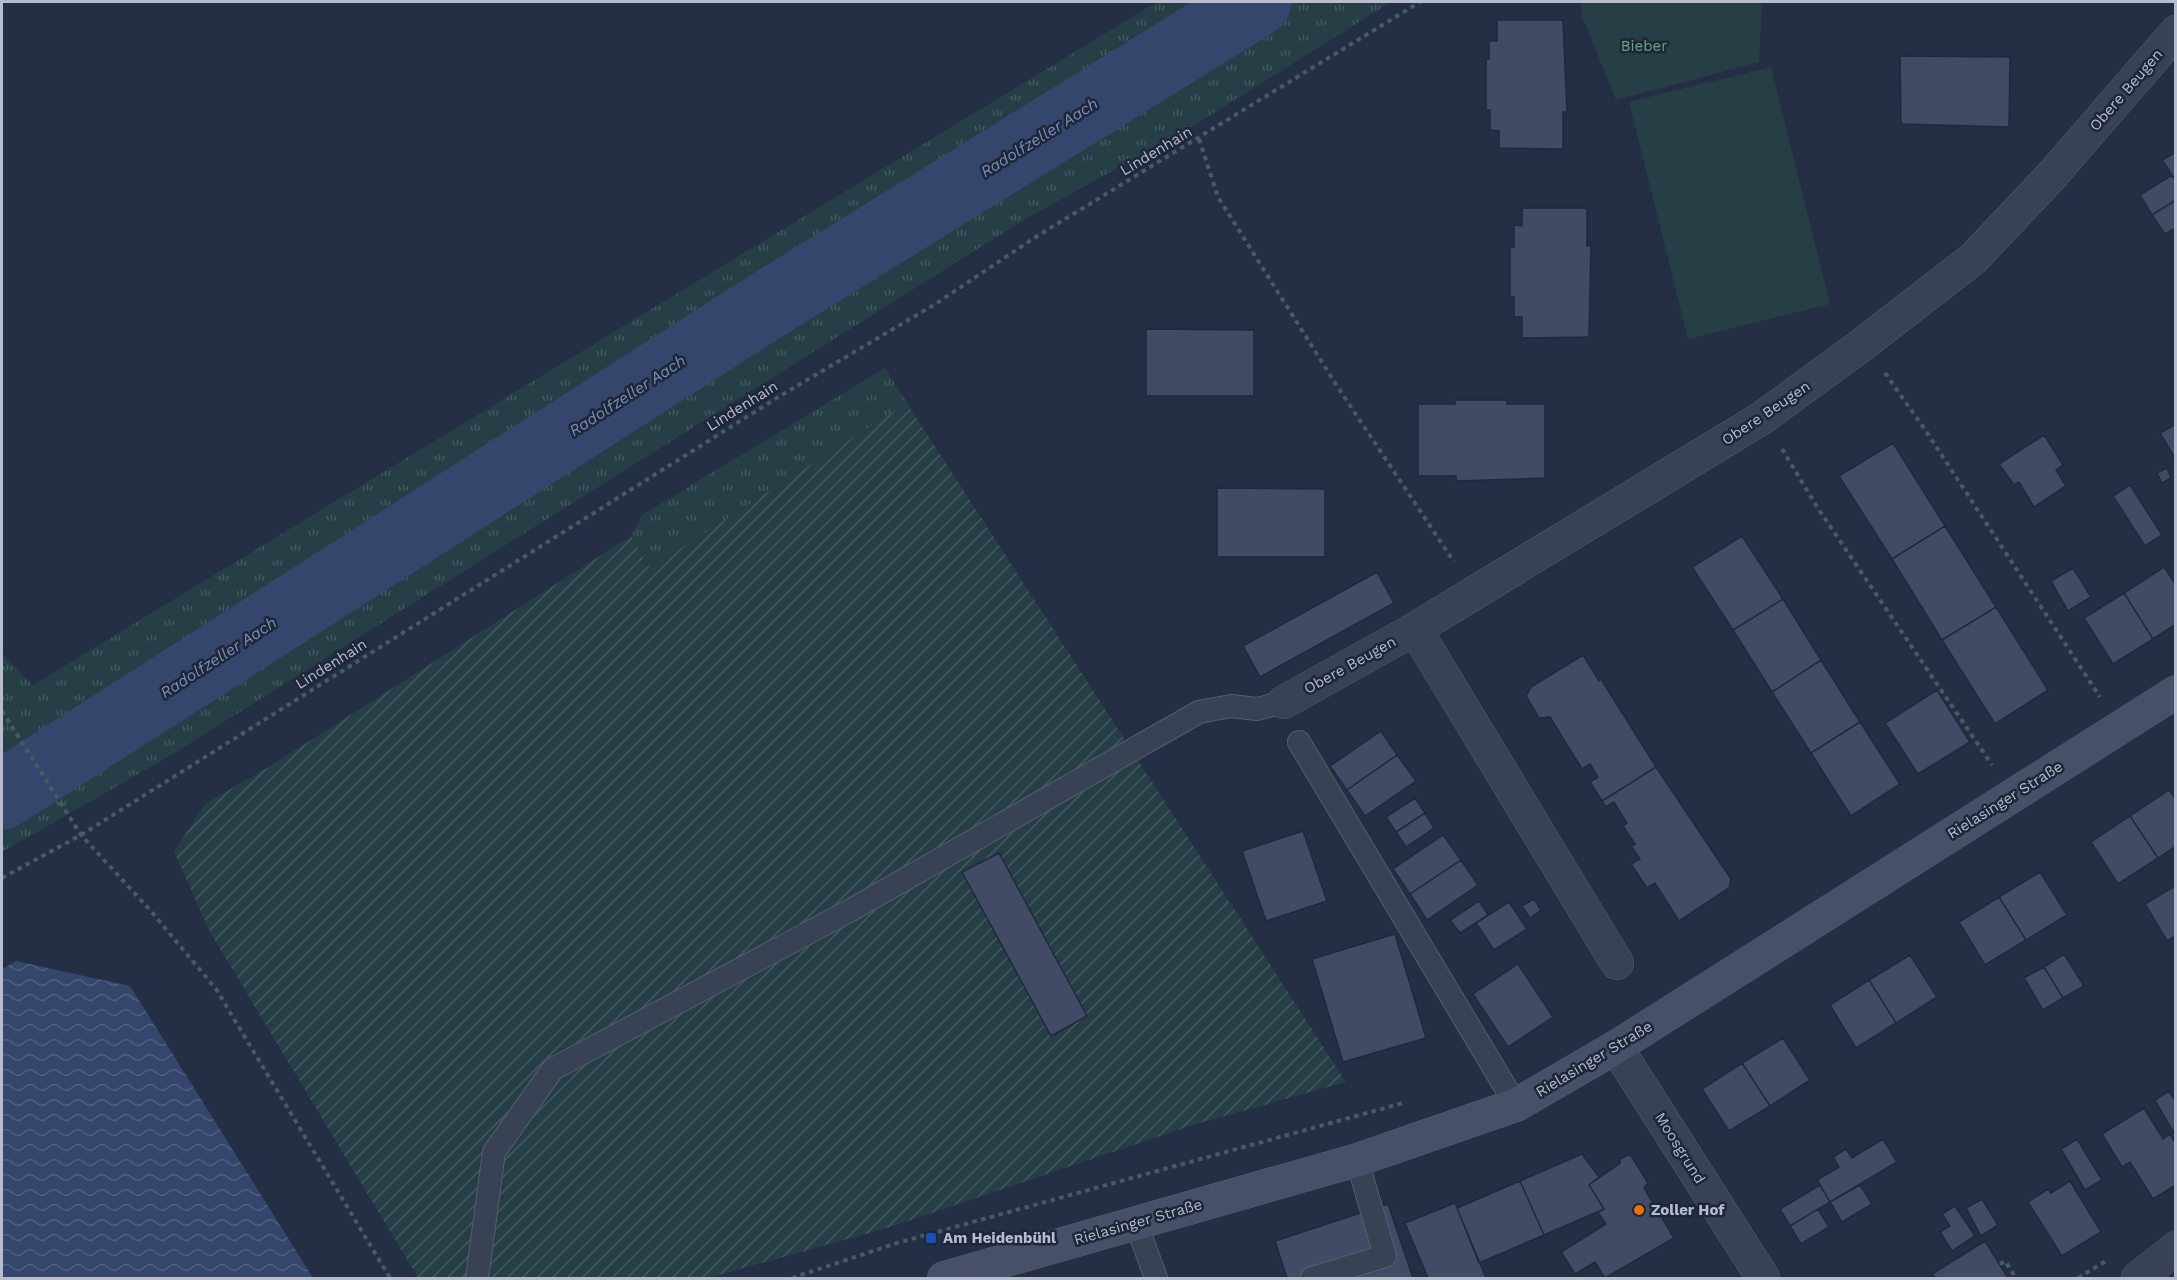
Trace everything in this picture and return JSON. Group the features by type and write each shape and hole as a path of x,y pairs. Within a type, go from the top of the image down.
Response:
{"main road":[{"name":"Rielasinger Straße","path":"944,1278 1357,1160 1516,1105 1616,1047 2175,692"}],"street":[{"name":"Obere Beugen","path":"1284,702 1415,629 1762,418 1863,344 1974,258 2054,173 2175,32"},
{"path":"1415,629 1617,963"},
{"name":"Moosgrund","path":"1616,1047 1763,1278"},
{"path":"2138,1278 2175,1248"}],"lane":[{"path":"477,1278 494,1152 553,1070 851,910 1199,712 1231,706 1257,709 1284,702"},
{"path":"1299,742 1516,1105"},
{"path":"1312,1278 1385,1257 1357,1160"},
{"path":"1136,1222 1156,1278"}],"path":[{"name":"Lindenhain","path":"2,878 81,835 749,415 937,303 1034,238 1420,2"},
{"path":"1199,139 1218,196 1337,386 1474,593"},
{"path":"1863,344 1926,431 2120,728"},
{"path":"1762,418 1819,510 2013,795"},
{"path":"2,711 81,835 150,910 216,989 390,1278"},
{"path":"792,1278 897,1243 1404,1102"},
{"path":"2000,1264 2005,1261 2016,1278"}],"green space":[{"path":"1157,2 1391,2 1196,124 1022,221 168,757 2,852 2,653 33,685"},
{"name":"Bieber","path":"1581,2 1762,2 1759,62 1616,100 1582,16"},
{"path":"1771,67 1830,304 1688,339 1629,102"},
{"path":"885,368 907,403 650,568 631,536 642,515"},
{"path":"907,403 1346,1082 1193,1125 887,1228 708,1278 418,1278 210,932 174,852 205,804 272,765 631,536 650,568"}],"water":[{"path":"16,961 130,986 313,1278 2,1278 2,969"}],"building":[{"path":"1497,20 1563,20 1567,112 1563,112 1563,149 1499,148 1499,131 1490,130 1490,110 1486,110 1486,59 1489,59 1489,41 1497,41"},
{"path":"1900,56 2010,57 2009,127 1901,124"},
{"path":"2176,152 2176,181 2162,160"},
{"path":"2172,175 2176,181 2176,200 2152,215 2140,195"},
{"path":"2176,200 2176,228 2165,234 2152,215"},
{"path":"1522,208 1587,208 1587,246 1591,245 1589,337 1522,338 1522,317 1514,317 1514,297 1510,296 1510,247 1514,247 1514,225 1522,226"},
{"path":"1146,329 1254,330 1254,396 1146,396"},
{"path":"1455,400 1507,400 1507,404 1545,404 1545,478 1456,481 1456,476 1418,476 1418,404 1455,404"},
{"path":"2176,424 2176,460 2160,433"},
{"path":"2044,435 2063,465 2056,470 2066,486 2034,507 2019,482 2014,485 1999,464"},
{"path":"1893,443 1945,526 1892,559 1839,476"},
{"path":"2167,468 2171,478 2162,483 2157,473"},
{"path":"2130,485 2162,535 2145,546 2113,496"},
{"path":"1217,488 1325,489 1325,557 1217,557"},
{"path":"1945,526 1996,607 1942,640 1892,559"},
{"path":"1742,536 1783,599 1733,630 1692,567"},
{"path":"2164,567 2176,585 2176,624 2153,639 2124,593"},
{"path":"2073,568 2091,597 2068,611 2051,581"},
{"path":"1377,572 1394,603 1260,677 1243,646"},
{"path":"2124,593 2153,639 2113,664 2084,618"},
{"path":"1783,599 1821,660 1772,692 1733,630"},
{"path":"1996,607 2048,690 1995,724 1942,640"},
{"path":"1583,655 1599,681 1601,679 1656,767 1602,801 1590,782 1598,777 1590,764 1582,769 1550,717 1539,718 1526,696 1531,687"},
{"path":"1821,660 1860,722 1811,753 1772,692"},
{"path":"1937,690 1970,742 1918,774 1885,723"},
{"path":"1860,722 1900,784 1851,816 1811,753"},
{"path":"1381,731 1397,755 1347,790 1330,766"},
{"path":"1397,755 1416,781 1365,816 1347,790"},
{"path":"1656,767 1731,879 1729,888 1679,921 1655,883 1647,888 1631,864 1640,859 1631,846 1635,844 1623,826 1627,823 1614,802 1606,807 1602,801"},
{"path":"2169,790 2176,799 2176,846 2158,858 2130,816"},
{"path":"1415,798 1425,813 1396,832 1386,817"},
{"path":"1425,813 1434,828 1406,847 1396,832"},
{"path":"2130,816 2158,858 2118,884 2091,842"},
{"path":"1303,831 1327,901 1266,921 1242,851"},
{"path":"1443,835 1461,860 1410,894 1393,869"},
{"path":"999,853 1087,1016 1051,1036 962,872"},
{"path":"1461,860 1478,885 1427,920 1410,894"},
{"path":"2040,872 2067,915 2026,940 1999,897"},
{"path":"2175,886 2176,935 2167,941 2145,904"},
{"path":"1999,897 2026,940 1985,965 1959,922"},
{"path":"1534,899 1541,910 1530,918 1522,906"},
{"path":"1479,901 1488,915 1460,933 1450,920"},
{"path":"1509,902 1527,929 1494,950 1476,923"},
{"path":"1395,934 1426,1038 1343,1062 1312,959"},
{"path":"2064,954 2084,986 2063,998 2044,967"},
{"path":"1910,955 1937,997 1896,1023 1869,980"},
{"path":"1518,964 1553,1017 1508,1047 1473,994"},
{"path":"2044,967 2063,998 2043,1010 2024,978"},
{"path":"1869,980 1896,1023 1856,1048 1830,1005"},
{"path":"1783,1038 1810,1080 1770,1106 1742,1063"},
{"path":"1742,1063 1770,1106 1729,1131 1702,1089"},
{"path":"2169,1091 2176,1102 2174,1133 2155,1100"},
{"path":"2144,1108 2163,1139 2170,1134 2176,1144 2176,1185 2153,1199 2130,1162 2122,1167 2102,1134"},
{"path":"1883,1139 1897,1162 1830,1202 1817,1180 1839,1167 1833,1157 1846,1149 1852,1158"},
{"path":"2077,1139 2102,1180 2085,1190 2061,1149"},
{"path":"1582,1154 1599,1177 1589,1185 1604,1209 1544,1235 1520,1181"},
{"path":"1630,1154 1648,1183 1644,1188 1674,1238 1605,1278 1595,1262 1575,1274 1561,1252 1606,1224 1598,1213 1604,1209 1589,1185 1620,1163 1620,1159"},
{"path":"1520,1181 1544,1235 1479,1263 1457,1208"},
{"path":"2070,1181 2101,1232 2062,1256 2028,1202 2048,1189 2051,1193"},
{"path":"1820,1185 1830,1202 1790,1226 1780,1209"},
{"path":"1860,1185 1872,1204 1842,1222 1830,1202"},
{"path":"1982,1199 1998,1225 1981,1236 1966,1208"},
{"path":"1455,1203 1486,1278 1428,1278 1405,1223"},
{"path":"1388,1204 1413,1278 1287,1278 1275,1241"},
{"path":"1955,1206 1975,1236 1952,1251 1940,1232 1950,1226 1942,1214"},
{"path":"1818,1209 1829,1227 1801,1244 1790,1226"},
{"path":"1985,1241 2008,1278 1935,1278 1932,1274"}],"waterway":[{"name":"Radolfzeller Aach","path":"2,795 755,313 1257,2"}],"place":[{"name":"Zoller Hof","path":"1639,1210"},
{"name":"Am Heidenbühl","path":"931,1238"}]}
